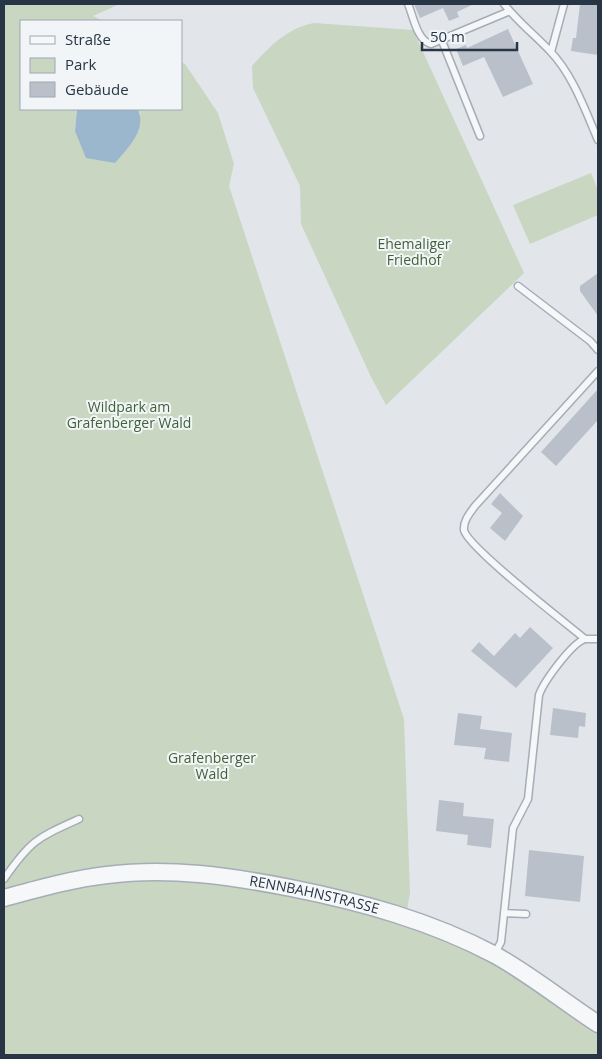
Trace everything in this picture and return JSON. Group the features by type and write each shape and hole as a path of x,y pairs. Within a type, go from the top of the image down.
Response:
{"street":[{"name":"RENNBAHNSTRASSE","path":"4,898 107,875 171,872 215,875 362,903 416,921 494,955 518,968 598,1024"}],"lane":[{"path":"408,4 424,42 431,44 510,11"},
{"path":"504,4 551,52 567,73 598,140"},
{"path":"551,52 564,4"},
{"path":"442,41 480,136"},
{"path":"518,286 590,341 598,350"},
{"path":"585,639 467,539 464,526 468,515 475,506 598,371"},
{"path":"494,955 501,942 513,828 528,794 539,695 542,686 579,642 585,639 598,639"},
{"path":"4,879 28,846 38,837 79,819"},
{"path":"504,913 526,914"}],"green space":[{"name":"Grafenberger Wald","path":"4,4 120,4 93,16 101,20 20,20 20,110 77,110 75,131 141,115 138,110 182,110 182,62 185,64 218,113 234,164 229,186 404,719 410,893 405,921 478,953 598,1028 598,1055 4,1055"},
{"name":"Ehemaliger Friedhof","path":"314,23 413,30 524,273 386,405 371,377 301,224 300,186 253,88 252,66 258,59 279,39 295,29"},
{"path":"591,173 598,190 598,215 530,244 513,205"}],"water":[{"path":"77,110 138,110 140,124 135,138 115,163 86,158 75,131"}],"building":[{"path":"414,4 474,4 457,12 459,17 449,21 443,8 420,18"},
{"path":"580,4 598,4 598,55 571,51 573,38 576,38"},
{"path":"508,29 533,84 503,97 484,57 463,66 456,49 466,45 467,48"},
{"path":"598,273 598,316 580,291 580,286"},
{"path":"598,389 598,420 556,466 541,452"},
{"path":"500,493 523,516 505,541 490,528 502,513 491,504"},
{"path":"530,627 553,648 516,688 471,651 479,642 494,656 515,633 520,638"},
{"path":"553,708 586,713 585,727 579,726 578,738 550,735"},
{"path":"458,713 482,716 480,729 512,733 509,762 484,759 486,748 454,745"},
{"path":"439,800 464,803 463,816 494,819 491,848 467,845 468,835 436,831"},
{"path":"529,850 584,856 580,902 525,896"}],"park label":[{"name":"Wildpark am Grafenberger Wald","path":"129,416"}]}
